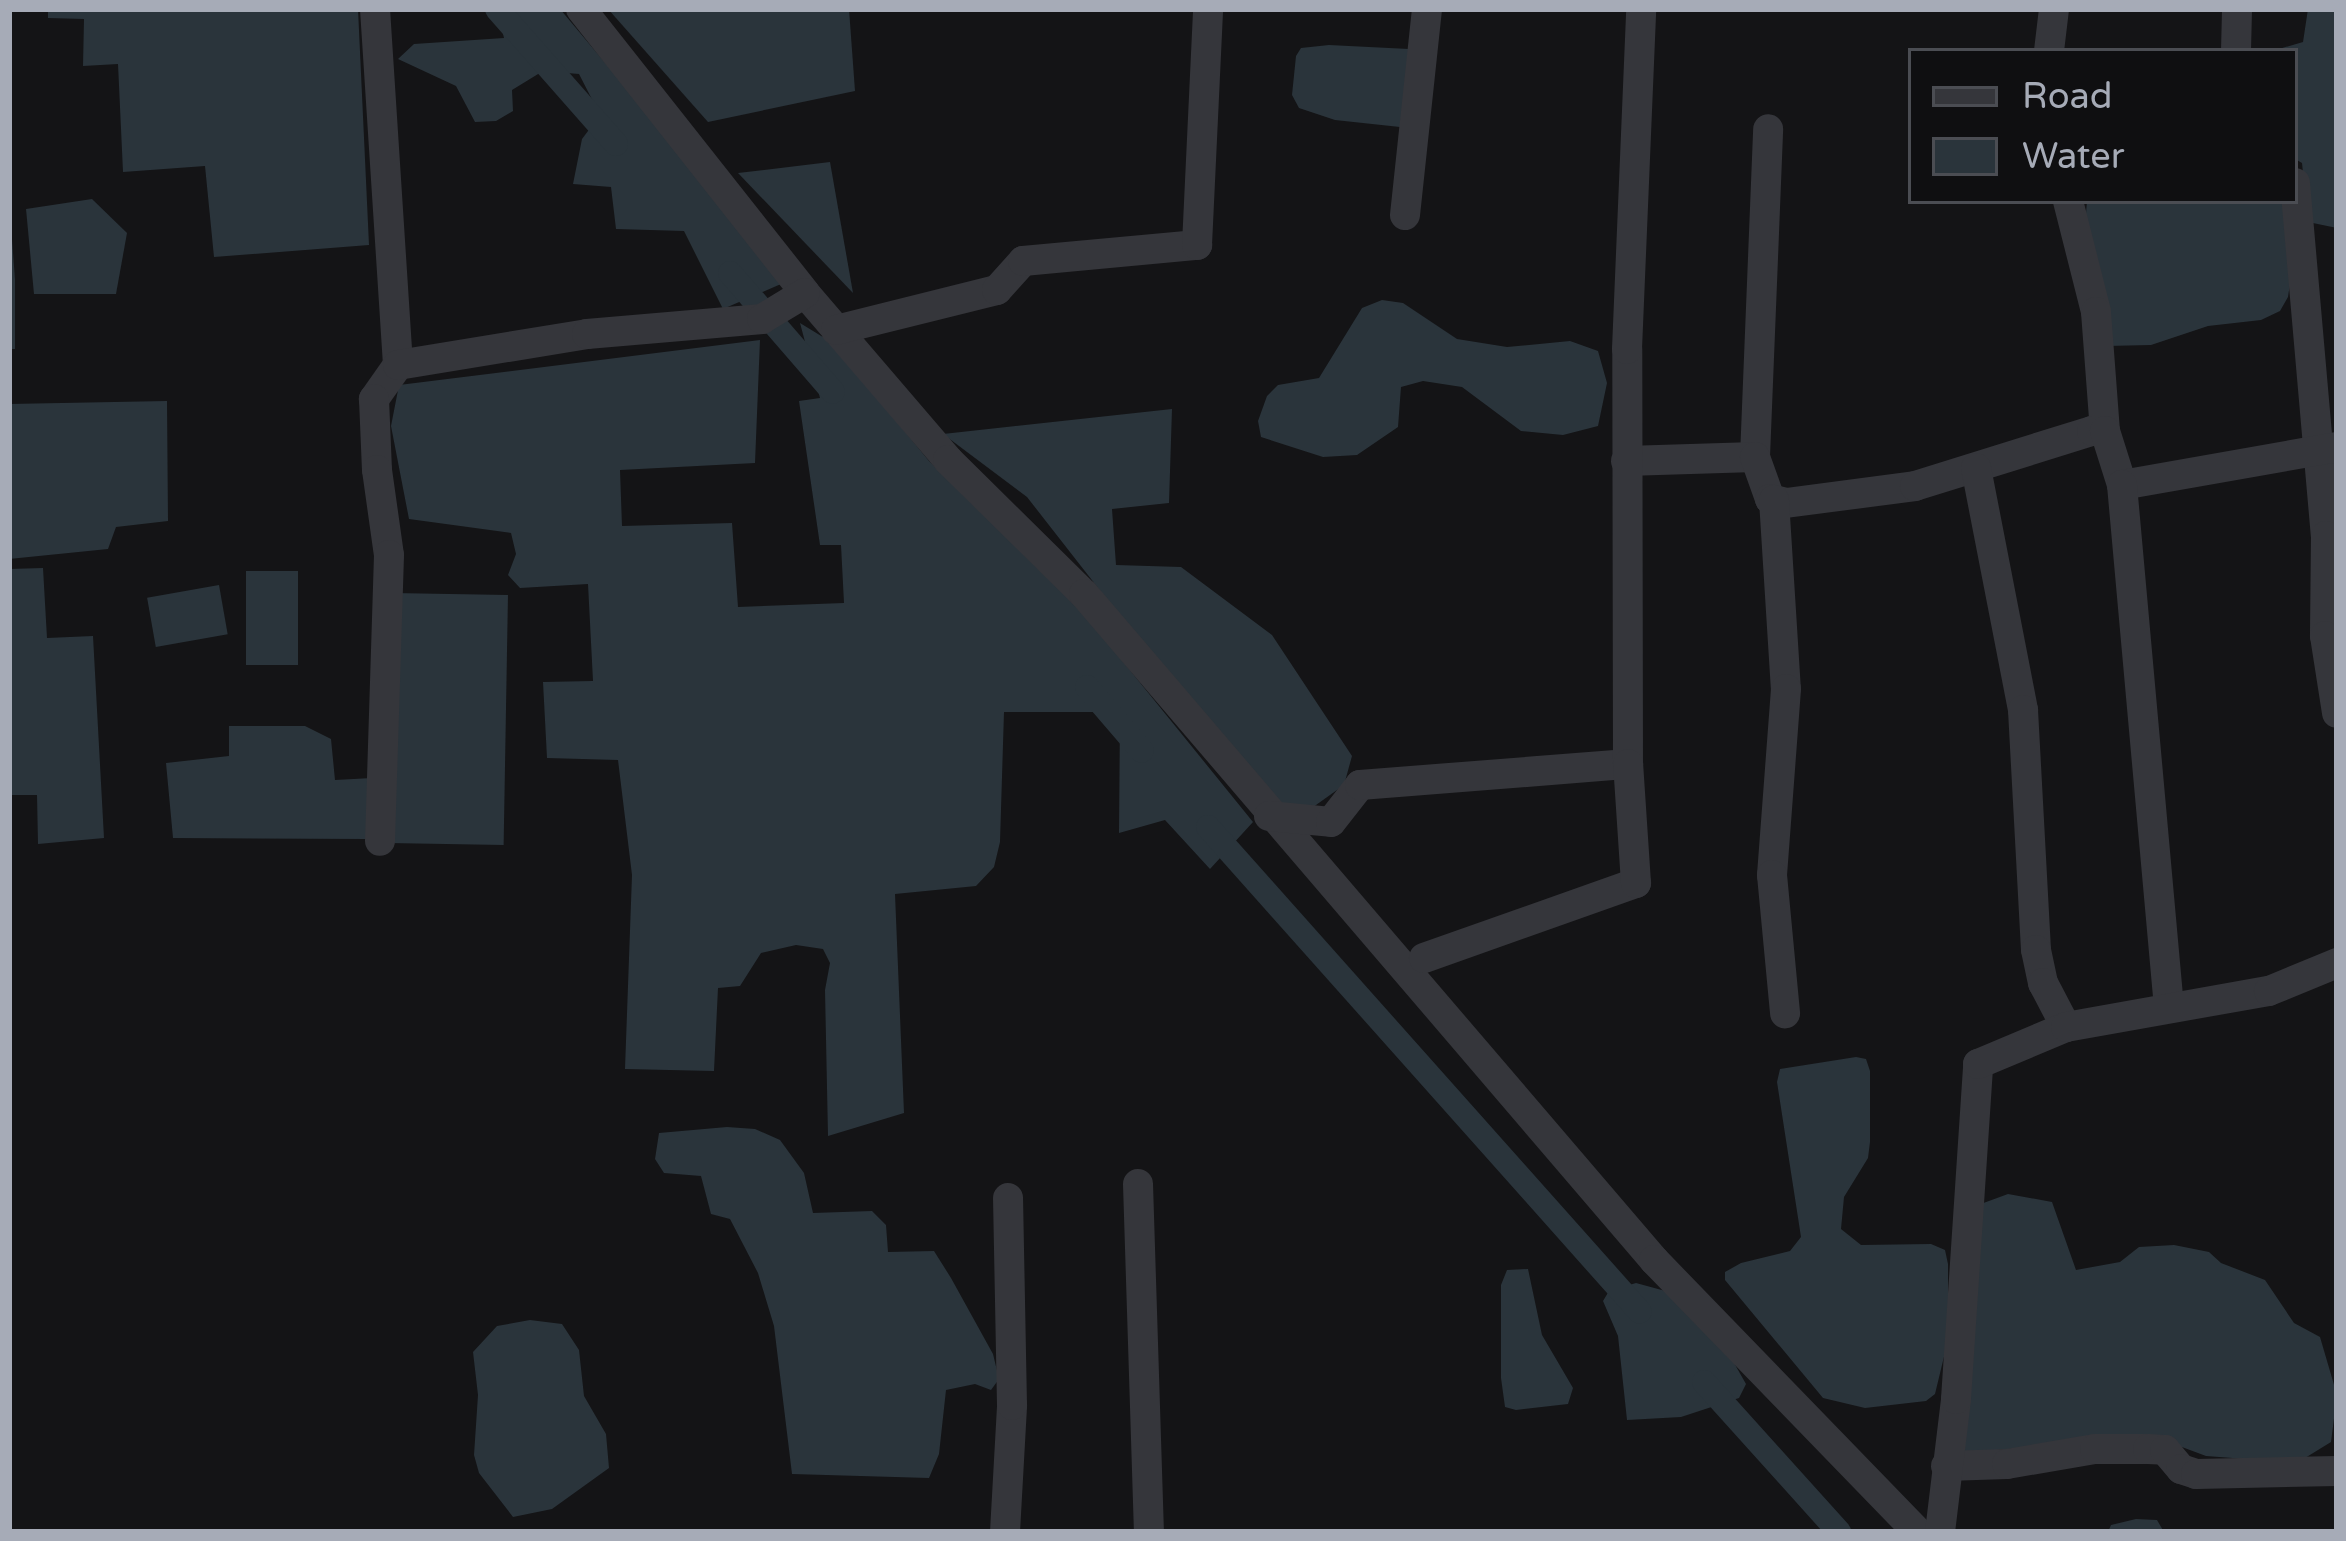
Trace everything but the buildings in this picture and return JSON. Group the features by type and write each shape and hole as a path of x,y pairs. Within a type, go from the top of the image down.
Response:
{"street":[{"path":"375,9 398,365 374,399 377,470 389,555 379,741 380,841"},
{"path":"580,9 805,293 948,460 1084,594 1269,816 1654,1260 1918,1532"},
{"path":"836,330 997,290 1023,261 1197,245 1208,9"},
{"path":"1405,215 1427,9"},
{"path":"1424,958 1636,883 1628,764 1626,461 1641,9"},
{"path":"2049,48 2054,9"},
{"path":"2236,48 2237,9"},
{"path":"1768,129 1755,458 1764,490 1774,500 1786,689 1772,875 1785,1013"},
{"path":"2069,204 2096,312 2104,431 2122,485 2169,1008"},
{"path":"2298,204 2328,449 2325,636 2336,703"},
{"path":"398,365 587,334 762,320 805,293"},
{"path":"1774,500 1848,499 1976,468 2036,445 2104,431"},
{"path":"2122,485 2328,449"},
{"path":"1626,461 1755,458"},
{"path":"1976,468 2023,710 2036,950 2043,983 2066,1027"},
{"path":"1269,816 1331,822 1360,785 1628,764"},
{"path":"1940,1532 1956,1400 1978,1064 2066,1027 2269,991 2337,963"},
{"path":"1138,1184 1149,1532"},
{"path":"1005,1532 1012,1406 1008,1198"},
{"path":"1946,1466 2148,1449 2165,1450 2181,1468 2195,1474 2337,1471"}],"water":[{"path":"48,9 358,9 369,245 214,257 205,166 123,172 118,64 83,66 84,19 48,18"},
{"path":"497,9 560,9 679,151 781,284 723,309 684,231 616,229 611,187 573,184 582,139 600,115 579,74 543,71 512,90 513,111 496,121 475,122 456,86 398,59 414,44 504,38"},
{"path":"608,9 849,9 855,91 708,122"},
{"path":"2308,9 2337,9 2337,228 2308,222 2298,161 2298,48 2282,48 2303,42"},
{"path":"1301,48 1409,49 1400,127 1335,120 1299,108 1292,95 1296,56"},
{"path":"830,162 853,293 738,173"},
{"path":"92,199 127,233 116,294 34,294 26,209"},
{"path":"9,200 15,279 15,349 9,349"},
{"path":"2087,204 2284,204 2292,270 2288,297 2280,311 2261,320 2208,326 2151,345 2106,346 2085,226"},
{"path":"1382,300 1403,303 1457,339 1507,347 1570,341 1598,351 1607,383 1598,426 1563,435 1521,431 1462,387 1423,381 1401,387 1398,427 1357,455 1323,457 1261,437 1258,421 1267,396 1278,385 1319,378 1362,308"},
{"path":"800,323 831,342 929,461 1073,600 1253,822 1210,869 1165,820 1119,833 1120,712 1004,712 1000,842 994,867 976,886 895,894 904,1113 828,1136 825,990 830,963 823,949 796,945 761,953 740,986 718,988 714,1071 625,1069 632,875 618,760 547,758 543,682 593,681 588,584 520,588 508,575 516,554 511,533 409,519 391,426 399,385 760,340 755,463 620,470 622,526 732,523 738,607 844,603 841,545 820,545 799,401 820,398"},
{"path":"167,401 168,521 116,527 108,549 9,559 9,404"},
{"path":"1172,409 1169,503 1112,509 1116,565 1181,567 1272,635 1352,756 1344,785 1309,810 1273,812 1027,497 943,434"},
{"path":"43,568 47,638 93,636 104,838 38,844 37,795 9,795 9,569"},
{"path":"246,571 298,571 298,665 246,665"},
{"path":"219,585 228,634 156,647 147,598"},
{"path":"392,593 508,595 504,845 388,843"},
{"path":"229,726 305,726 331,739 335,780 372,778 368,839 173,838 166,763 229,756"},
{"path":"1866,1059 1870,1071 1870,1142 1868,1158 1844,1197 1841,1229 1861,1245 1931,1244 1945,1250 1948,1264 1948,1340 1935,1394 1926,1401 1865,1408 1823,1398 1725,1280 1725,1272 1741,1263 1790,1251 1801,1237 1777,1082 1780,1069"},
{"path":"755,1129 780,1140 804,1173 813,1213 872,1211 886,1225 888,1252 934,1251 951,1278 993,1354 999,1379 991,1390 975,1384 946,1390 939,1454 929,1478 792,1474 774,1326 758,1273 730,1219 711,1214 701,1176 664,1173 655,1159 659,1133"},
{"path":"2008,1194 2052,1202 2076,1270 2120,1262 2139,1247 2174,1245 2209,1252 2221,1263 2265,1280 2294,1323 2320,1337 2337,1395 2331,1442 2305,1458 2272,1461 2206,1456 2155,1437 1959,1453 1978,1205"},
{"path":"1528,1269 1542,1335 1573,1388 1568,1404 1516,1410 1505,1407 1501,1378 1501,1285 1507,1270"},
{"path":"1636,1283 1669,1292 1729,1354 1746,1384 1739,1398 1681,1417 1627,1420 1618,1336 1603,1301 1609,1291"},
{"path":"530,1320 562,1324 579,1350 584,1396 606,1434 609,1468 552,1509 513,1517 479,1473 474,1455 478,1395 473,1352 497,1326"},
{"path":"2157,1520 2164,1532 2108,1532 2111,1525"}],"waterway":[{"path":"497,9 616,144"},
{"path":"730,273 833,392"},
{"path":"1087,687 1142,751"},
{"path":"1208,827 1640,1312"},
{"path":"1704,1382 1839,1532"}]}
